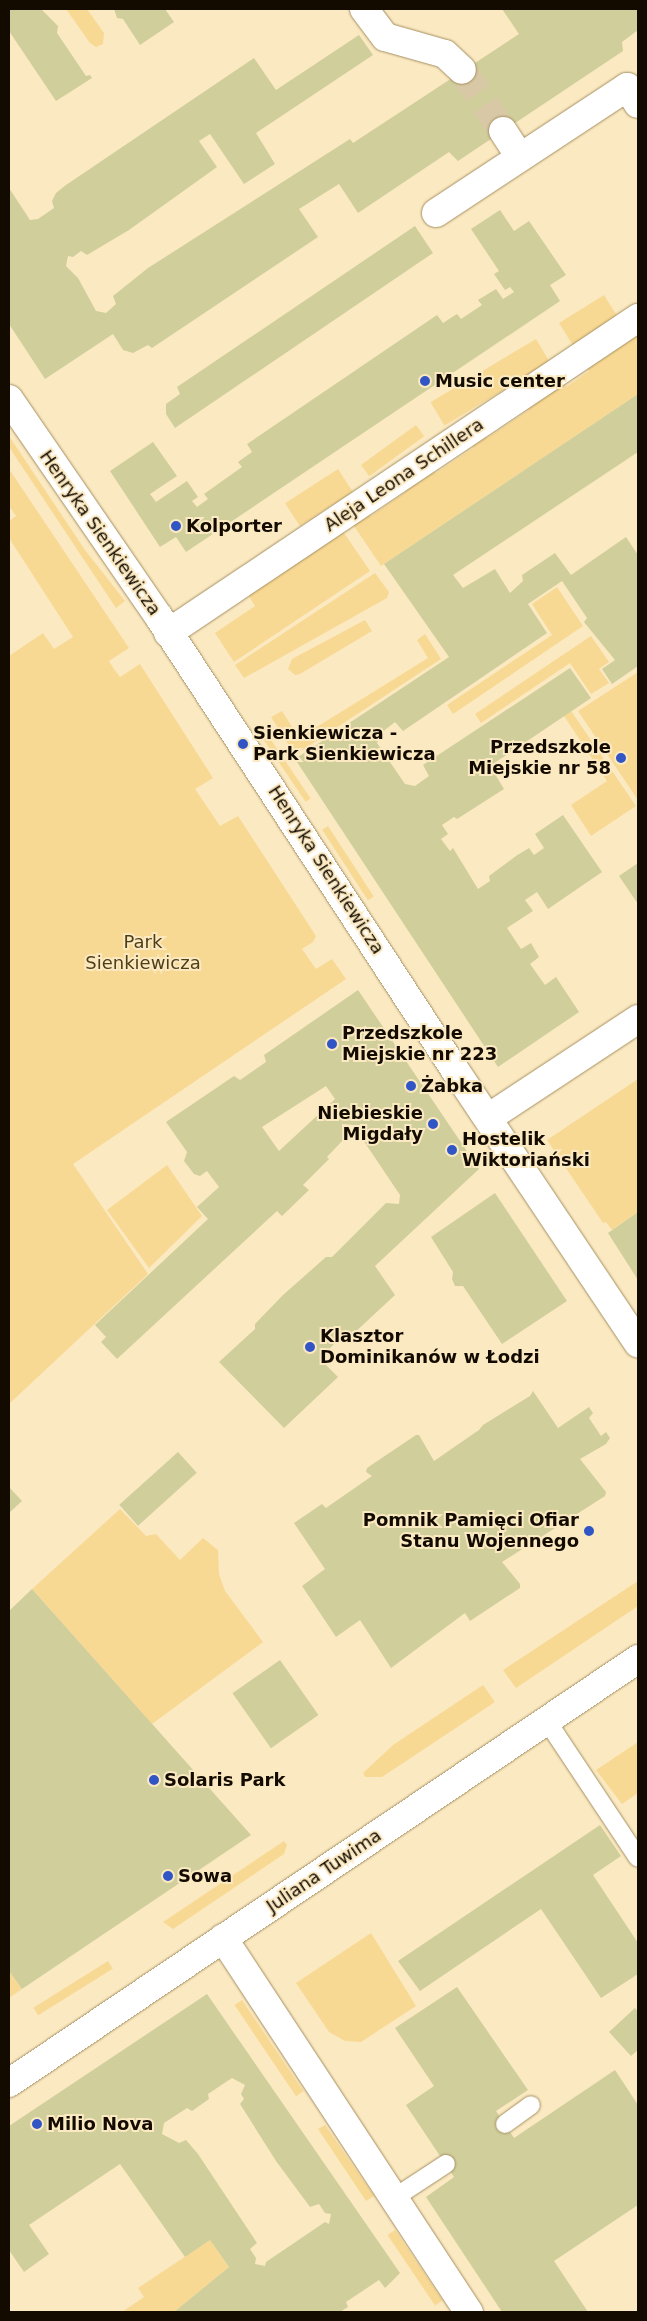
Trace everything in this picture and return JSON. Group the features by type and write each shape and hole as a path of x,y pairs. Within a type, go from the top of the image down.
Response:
{"street":[{"path":"364,9 385,37 445,54 462,70"},
{"path":"436,214 627,87 638,104"},
{"path":"503,131 520,158"},
{"name":"Aleja Leona Schillera","path":"168,632 638,318"},
{"name":"Henryka Sienkiewicza","path":"9,399 168,632 638,1343"},
{"path":"488,1118 638,1019"},
{"name":"Juliana Tuwima","path":"9,2083 638,1659"},
{"path":"223,1938 469,2312"}],"lane":[{"path":"547,1720 638,1858"},
{"path":"505,2124 531,2105"},
{"path":"394,2198 446,2164"}],"green space":[{"path":"66,9 87,9 104,33 103,44 96,47 90,43"},
{"path":"604,295 618,317 573,345 559,323"},
{"path":"638,329 638,394 381,566 350,520 366,509 371,516 406,492 403,487 431,468 436,473 473,448 469,442 483,433 487,438 529,410 526,405 562,381 566,387 589,371 585,365"},
{"path":"536,339 550,362 444,425 431,402"},
{"path":"416,425 424,436 369,476 361,465"},
{"path":"9,436 85,550 125,601 116,608 9,447"},
{"name":"Park Sienkiewicza","path":"9,469 129,648 109,661 114,669 120,677 140,664 213,778 195,789 220,826 238,816 316,936 313,942 302,949 316,969 332,959 346,979 73,1164 148,1274 9,1404 9,656 43,633 54,649 73,637 9,538 9,521 16,516 9,506"},
{"path":"338,469 353,492 300,526 285,503"},
{"path":"340,527 370,571 234,662 215,633 255,606 245,590"},
{"path":"375,573 389,592 387,598 244,678 235,665"},
{"path":"557,587 583,626 453,714 447,705 552,635 532,604"},
{"path":"365,620 372,631 300,674 295,675 288,669 292,659"},
{"path":"425,634 441,659 295,755 271,717 282,711 299,738 428,658 417,640"},
{"path":"591,636 609,662 599,669 609,683 591,694 570,663 481,723 475,714"},
{"name":"Przedszkole Miejskie nr 58","path":"638,672 638,800 578,711"},
{"path":"571,711 636,806 591,836 571,805 607,781 564,716"},
{"path":"263,728 311,798 306,802 258,731"},
{"path":"328,826 374,896 368,900 322,830"},
{"path":"638,1079 638,1212 612,1230 606,1222 603,1223 547,1140"},
{"path":"167,1165 202,1216 149,1268 107,1210"},
{"path":"120,1509 146,1536 156,1534 180,1560 203,1538 218,1550 219,1574 225,1591 263,1642 152,1724 32,1589"},
{"path":"638,1581 638,1606 516,1688 503,1670"},
{"path":"483,1685 495,1702 382,1777 365,1777 363,1773 393,1745"},
{"path":"638,1742 638,1793 622,1804 596,1770"},
{"path":"284,1841 287,1845 284,1854 173,1929 163,1922"},
{"path":"371,1933 416,2006 361,2042 345,2041 329,2032 296,1983"},
{"path":"108,1961 113,1969 38,2015 33,2008"},
{"path":"9,1971 22,1989 9,1998"},
{"path":"242,2000 304,2091 296,2096 235,2005"},
{"path":"325,2125 374,2196 366,2201 318,2129"},
{"path":"395,2230 443,2300 435,2306 388,2235"},
{"path":"210,2240 229,2267 174,2312 122,2312 144,2297 138,2288"}],"building":[{"path":"9,9 41,9 58,26 57,33 86,76 90,75 92,78 56,101 9,31"},
{"path":"114,9 165,9 174,22 140,45 123,19 117,18"},
{"path":"502,9 638,9 638,30 622,42 623,51 458,161 449,152 358,213 339,184 299,209 318,237 152,348 148,345 133,353 123,350 113,334 45,379 9,324 9,188 30,220 38,219 54,208 52,201 56,193 66,185 254,58 276,90 359,35 373,55 256,133 275,164 244,184 210,134 199,141 217,167 129,230 87,255 81,251 73,257 68,256 66,266 78,278 96,311 106,313 116,304 113,296 148,268 350,139 353,143 519,34"},
{"path":"500,210 514,231 529,221 566,275 550,285 560,301 186,552 176,537 160,547 110,471 153,442 177,476 150,494 156,502 187,481 198,497 192,501 197,507 208,499 204,494 242,467 238,462 252,452 247,444 437,315 443,323 457,314 461,319 482,305 478,300 496,289 503,299 514,292 510,287 505,290 494,274 499,271 471,229"},
{"path":"415,226 433,253 175,428 166,414 166,404 180,394 177,387"},
{"path":"638,394 638,452 453,575 463,588 495,569 510,593 523,581 522,575 555,553 571,575 626,537 638,555 638,666 612,684 602,669 615,660 584,622 587,618 562,581 528,604 547,633 403,731 395,722 381,733 377,743 405,784 415,786 429,776 423,765 570,668 591,698 490,766 504,789 457,819 454,817 442,825 448,834 441,839 450,851 453,848 478,889 490,881 489,876 516,856 529,848 534,855 544,848 535,834 563,815 602,872 548,909 537,892 525,900 533,911 507,928 521,949 531,943 539,957 530,964 545,985 556,977 579,1012 498,1067 295,759 449,657 384,564"},
{"path":"638,863 638,904 619,876"},
{"path":"358,990 479,1169 375,1266 395,1295 352,1335 347,1330 320,1359 338,1377 284,1428 219,1362 255,1329 255,1324 283,1295 326,1257 332,1257 386,1203 399,1204 400,1195 353,1125 342,1124 344,1139 327,1157 329,1159 303,1185 309,1190 282,1216 277,1211 117,1359 101,1342 106,1337 95,1325 208,1219 197,1207 219,1187 207,1171 200,1176 194,1174 184,1161 187,1152 166,1122 234,1076 240,1080 266,1062 264,1055","holes":["326,1086 335,1099 279,1151 262,1127"]},
{"path":"495,1193 567,1301 502,1344 463,1286 455,1286 452,1279 453,1272 431,1237"},
{"path":"638,1212 638,1280 608,1233"},
{"path":"533,1391 558,1428 589,1407 593,1413 589,1418 601,1436 606,1432 610,1438 606,1444 580,1459 606,1492 605,1496 502,1562 520,1584 520,1588 470,1621 465,1613 391,1668 360,1620 336,1637 302,1586 325,1569 294,1523 322,1504 326,1508 372,1476 366,1472 367,1468 416,1435 419,1435 434,1461 479,1430 483,1425 530,1396"},
{"path":"178,1452 197,1473 138,1526 119,1505"},
{"path":"9,1487 22,1501 9,1513"},
{"name":"Solaris Park","path":"32,1589 251,1835 22,1989 9,1971 9,1611"},
{"path":"280,1660 318,1715 271,1748 232,1693"},
{"path":"600,1825 621,1856 593,1875 638,1943 638,1974 601,1998 541,1909 420,1991 398,1961"},
{"path":"457,1987 528,2090 496,2111 514,2138 615,2070 638,2105 638,2205 554,2261 588,2312 502,2312 426,2197 454,2177 406,2105 434,2086 395,2028"},
{"path":"207,1994 400,2273 385,2288 379,2280 346,2302 348,2307 340,2312 174,2312 229,2267 210,2240 185,2257 120,2164 29,2225 49,2254 24,2272 9,2250 9,2126","holes":["232,2078 245,2085 241,2094 244,2099 240,2104 276,2161 310,2207 319,2204 325,2213 331,2214 329,2224 325,2222 266,2262 265,2266 255,2264 256,2258 250,2249 257,2243 198,2154 186,2140 179,2143 162,2134 164,2123 187,2108 192,2111 209,2099 208,2094"]},
{"path":"635,2008 638,2012 638,2050 631,2056 609,2032"}],"tunnel":[{"path":"462,70 503,131"}],"place":[{"name":"Music center","path":"425,381"},
{"name":"Kolporter","path":"176,526"},
{"name":"Sienkiewicza - Park Sienkiewicza","path":"243,744"},
{"name":"Przedszkole Miejskie nr 58","path":"621,758"},
{"name":"Przedszkole Miejskie nr 223","path":"332,1044"},
{"name":"Żabka","path":"411,1086"},
{"name":"Niebieskie Migdały","path":"433,1124"},
{"name":"Hostelik Wiktoriański","path":"452,1150"},
{"name":"Klasztor Dominikanów w Łodzi","path":"310,1347"},
{"name":"Pomnik Pamięci Ofiar Stanu Wojennego","path":"589,1531"},
{"name":"Solaris Park","path":"154,1780"},
{"name":"Sowa","path":"168,1876"},
{"name":"Milio Nova","path":"37,2124"}]}
